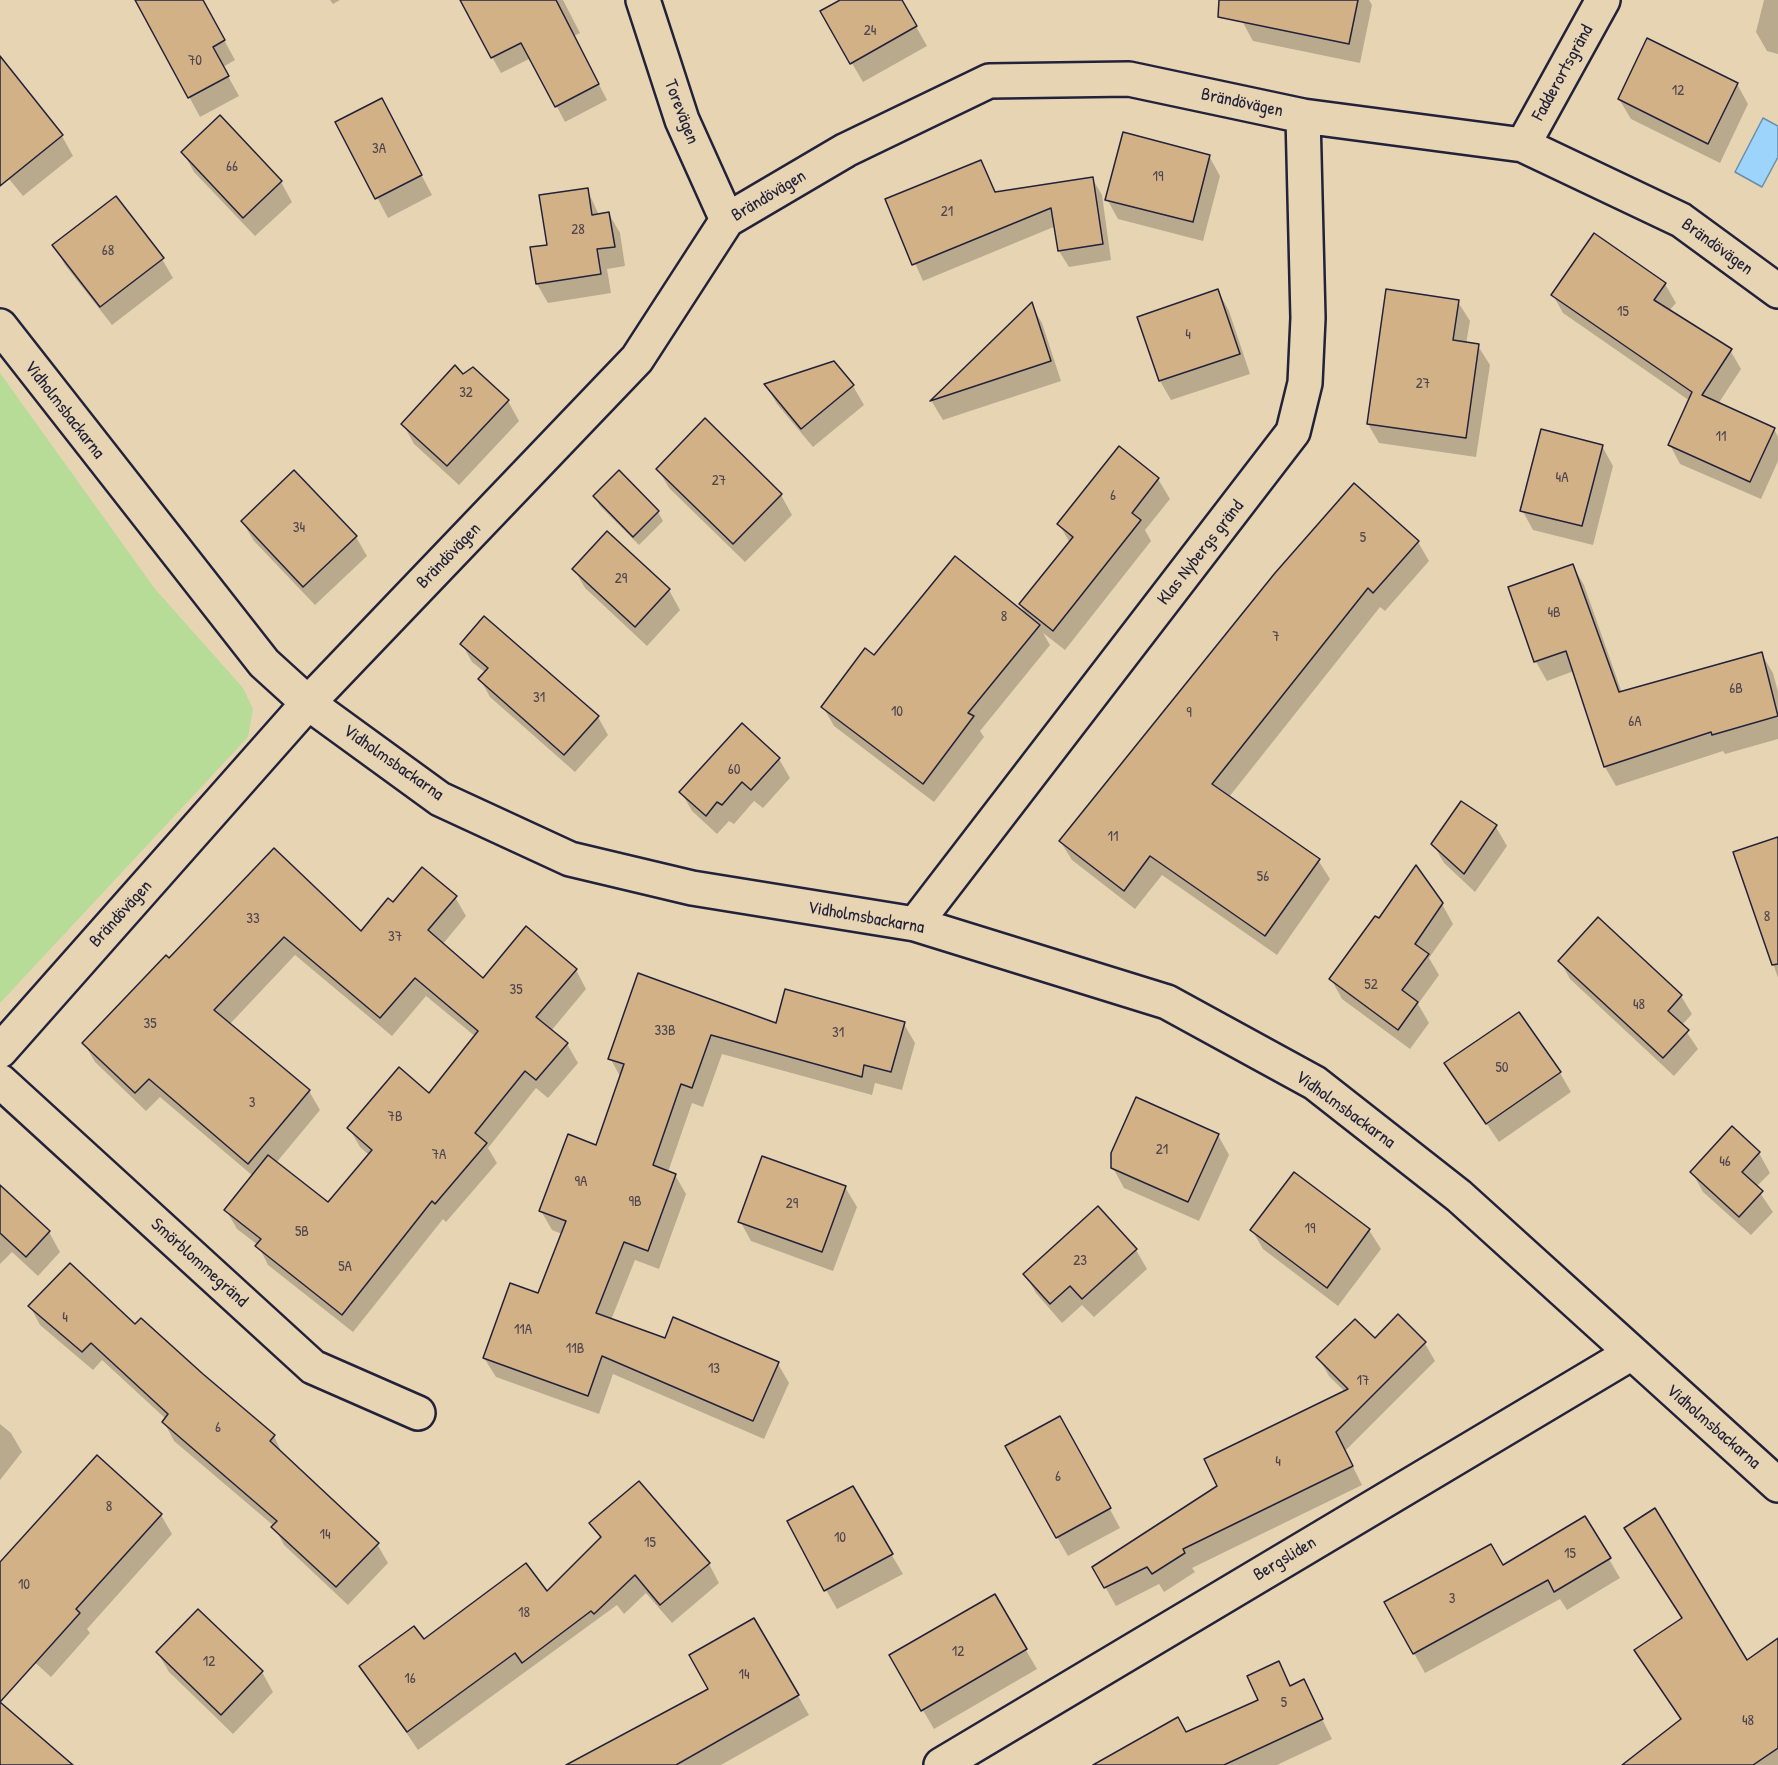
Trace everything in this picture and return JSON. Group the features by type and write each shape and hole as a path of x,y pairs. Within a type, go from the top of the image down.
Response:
{"street":[{"name":"Torevägen","path":"643,0 682,120 727,220"},
{"name":"Fadderortsgränd","path":"1523,145 1603,0"},
{"name":"Brändövägen","path":"0,1052 308,703 637,359 727,220 846,150 988,81 1129,79 1303,116 1523,145 1682,220 1778,291"},
{"name":"Klas Nybergs gränd","path":"915,924 1293,432 1305,383 1308,318 1303,116"},
{"name":"Vidholmsbackarna","path":"0,327 264,663 308,703 440,799 570,859 692,888 915,924 1167,1002 1315,1083 1459,1196 1630,1354 1778,1485"},
{"name":"Smörblommegränd","path":"0,1081 313,1367 418,1413"},
{"name":"Bergsliden","path":"940,1765 1630,1354"}],"green space":[{"path":"0,373 155,589 243,688 253,709 248,737 0,1003"}],"water":[{"path":"1763,118 1778,126 1778,157 1762,187 1735,172"}],"building":[{"path":"135,0 203,0 225,40 213,47 229,76 188,98"},
{"path":"460,0 556,0 599,84 555,107 521,43 491,58"},
{"path":"840,0 902,0 917,26 850,64 820,11"},
{"path":"1219,0 1358,0 1349,44 1218,17"},
{"path":"1647,38 1738,83 1708,144 1618,99"},
{"path":"0,56 63,135 0,186"},
{"path":"382,98 422,175 375,199 335,122"},
{"path":"220,115 282,181 243,218 181,152"},
{"path":"1123,132 1210,155 1193,222 1105,200"},
{"path":"981,160 995,192 1093,177 1103,244 1058,251 1051,208 912,265 885,199"},
{"path":"588,188 592,215 609,212 615,247 597,249 601,274 536,284 530,247 547,245 539,195"},
{"path":"116,196 164,258 100,307 52,245"},
{"path":"1594,233 1666,283 1654,300 1732,349 1702,395 1775,428 1750,482 1668,445 1692,392 1551,295"},
{"path":"1218,289 1240,354 1159,381 1137,317"},
{"path":"1386,289 1459,300 1453,340 1479,344 1466,438 1367,424"},
{"path":"1032,302 1051,361 930,401"},
{"path":"834,361 854,385 801,429 764,384"},
{"path":"455,365 463,374 473,367 509,400 447,466 401,424"},
{"path":"705,418 782,494 733,544 656,469"},
{"path":"1541,429 1603,445 1582,526 1520,511"},
{"path":"1119,446 1159,478 1132,513 1141,520 1053,631 1019,604 1073,537 1057,524"},
{"path":"294,470 357,536 303,587 241,521"},
{"path":"619,470 659,511 633,537 593,496"},
{"path":"1354,483 1419,541 1373,593 1368,588 1212,784 1320,859 1265,936 1150,856 1124,891 1059,841 1275,573"},
{"path":"607,531 670,589 635,627 572,569"},
{"path":"955,556 1040,625 968,713 974,716 923,784 821,707 865,648 874,655"},
{"path":"1573,564 1619,692 1762,652 1778,716 1712,735 1711,732 1604,767 1566,651 1534,662 1508,587"},
{"path":"484,616 599,716 564,755 478,679 488,668 460,644"},
{"path":"742,723 780,758 751,790 742,782 722,805 717,802 706,816 679,792"},
{"path":"1461,801 1497,825 1464,874 1431,844"},
{"path":"1778,837 1778,964 1772,965 1733,852"},
{"path":"274,848 361,931 388,898 393,902 422,867 457,896 428,930 483,978 526,926 577,969 536,1017 568,1043 536,1080 525,1071 475,1133 487,1143 435,1204 432,1201 342,1315 255,1246 261,1239 224,1210 268,1155 328,1202 372,1150 347,1128 399,1067 429,1093 478,1031 415,978 380,1018 284,937 214,1010 310,1090 248,1164 149,1079 135,1093 82,1043 166,955 169,958"},
{"path":"1416,865 1443,903 1415,944 1429,954 1402,990 1418,1002 1398,1030 1329,979 1375,916 1379,918"},
{"path":"1598,917 1682,995 1668,1011 1689,1030 1663,1058 1558,961"},
{"path":"638,973 776,1023 785,989 905,1022 891,1072 864,1065 862,1077 711,1035 692,1088 681,1084 653,1165 676,1174 648,1251 624,1242 596,1313 665,1338 673,1317 779,1362 753,1421 602,1356 588,1396 483,1358 510,1283 538,1293 566,1221 539,1211 568,1134 596,1145 624,1064 608,1059"},
{"path":"1519,1012 1561,1072 1486,1124 1444,1063"},
{"path":"1136,1097 1219,1134 1188,1202 1111,1168 1111,1153"},
{"path":"1732,1126 1760,1152 1742,1172 1763,1191 1739,1217 1690,1172"},
{"path":"762,1156 846,1186 822,1252 738,1222"},
{"path":"1294,1172 1370,1229 1327,1288 1250,1230"},
{"path":"0,1185 50,1231 26,1257 0,1233"},
{"path":"1098,1206 1137,1249 1082,1299 1070,1286 1050,1304 1023,1274"},
{"path":"70,1263 135,1324 141,1318 275,1435 270,1441 379,1543 336,1587 271,1527 277,1521 162,1422 168,1414 91,1343 82,1352 28,1306"},
{"path":"1398,1314 1426,1342 1336,1432 1353,1466 1183,1549 1185,1553 1152,1574 1147,1567 1104,1588 1092,1567 1217,1486 1204,1459 1348,1389 1316,1357 1355,1319 1375,1338"},
{"path":"1060,1416 1111,1508 1056,1538 1005,1446"},
{"path":"97,1455 162,1514 76,1609 80,1613 0,1702 0,1562"},
{"path":"639,1481 710,1563 660,1605 635,1575 594,1614 591,1611 522,1663 515,1653 407,1732 359,1666 414,1626 424,1639 526,1563 547,1591 601,1537 589,1523"},
{"path":"853,1486 893,1554 824,1591 787,1521"},
{"path":"1655,1508 1747,1660 1778,1638 1778,1748 1753,1765 1622,1765 1681,1719 1634,1650 1682,1618 1624,1528"},
{"path":"1585,1516 1611,1558 1554,1592 1548,1580 1413,1654 1384,1602 1491,1544 1503,1565"},
{"path":"995,1594 1027,1649 921,1711 889,1655"},
{"path":"198,1609 263,1671 221,1715 156,1652"},
{"path":"754,1618 799,1695 676,1765 566,1765 708,1689 689,1655"},
{"path":"1279,1661 1290,1686 1304,1679 1323,1719 1224,1765 1093,1765 1178,1717 1186,1732 1258,1700 1247,1676"},
{"path":"0,1702 73,1765 0,1765"}]}
